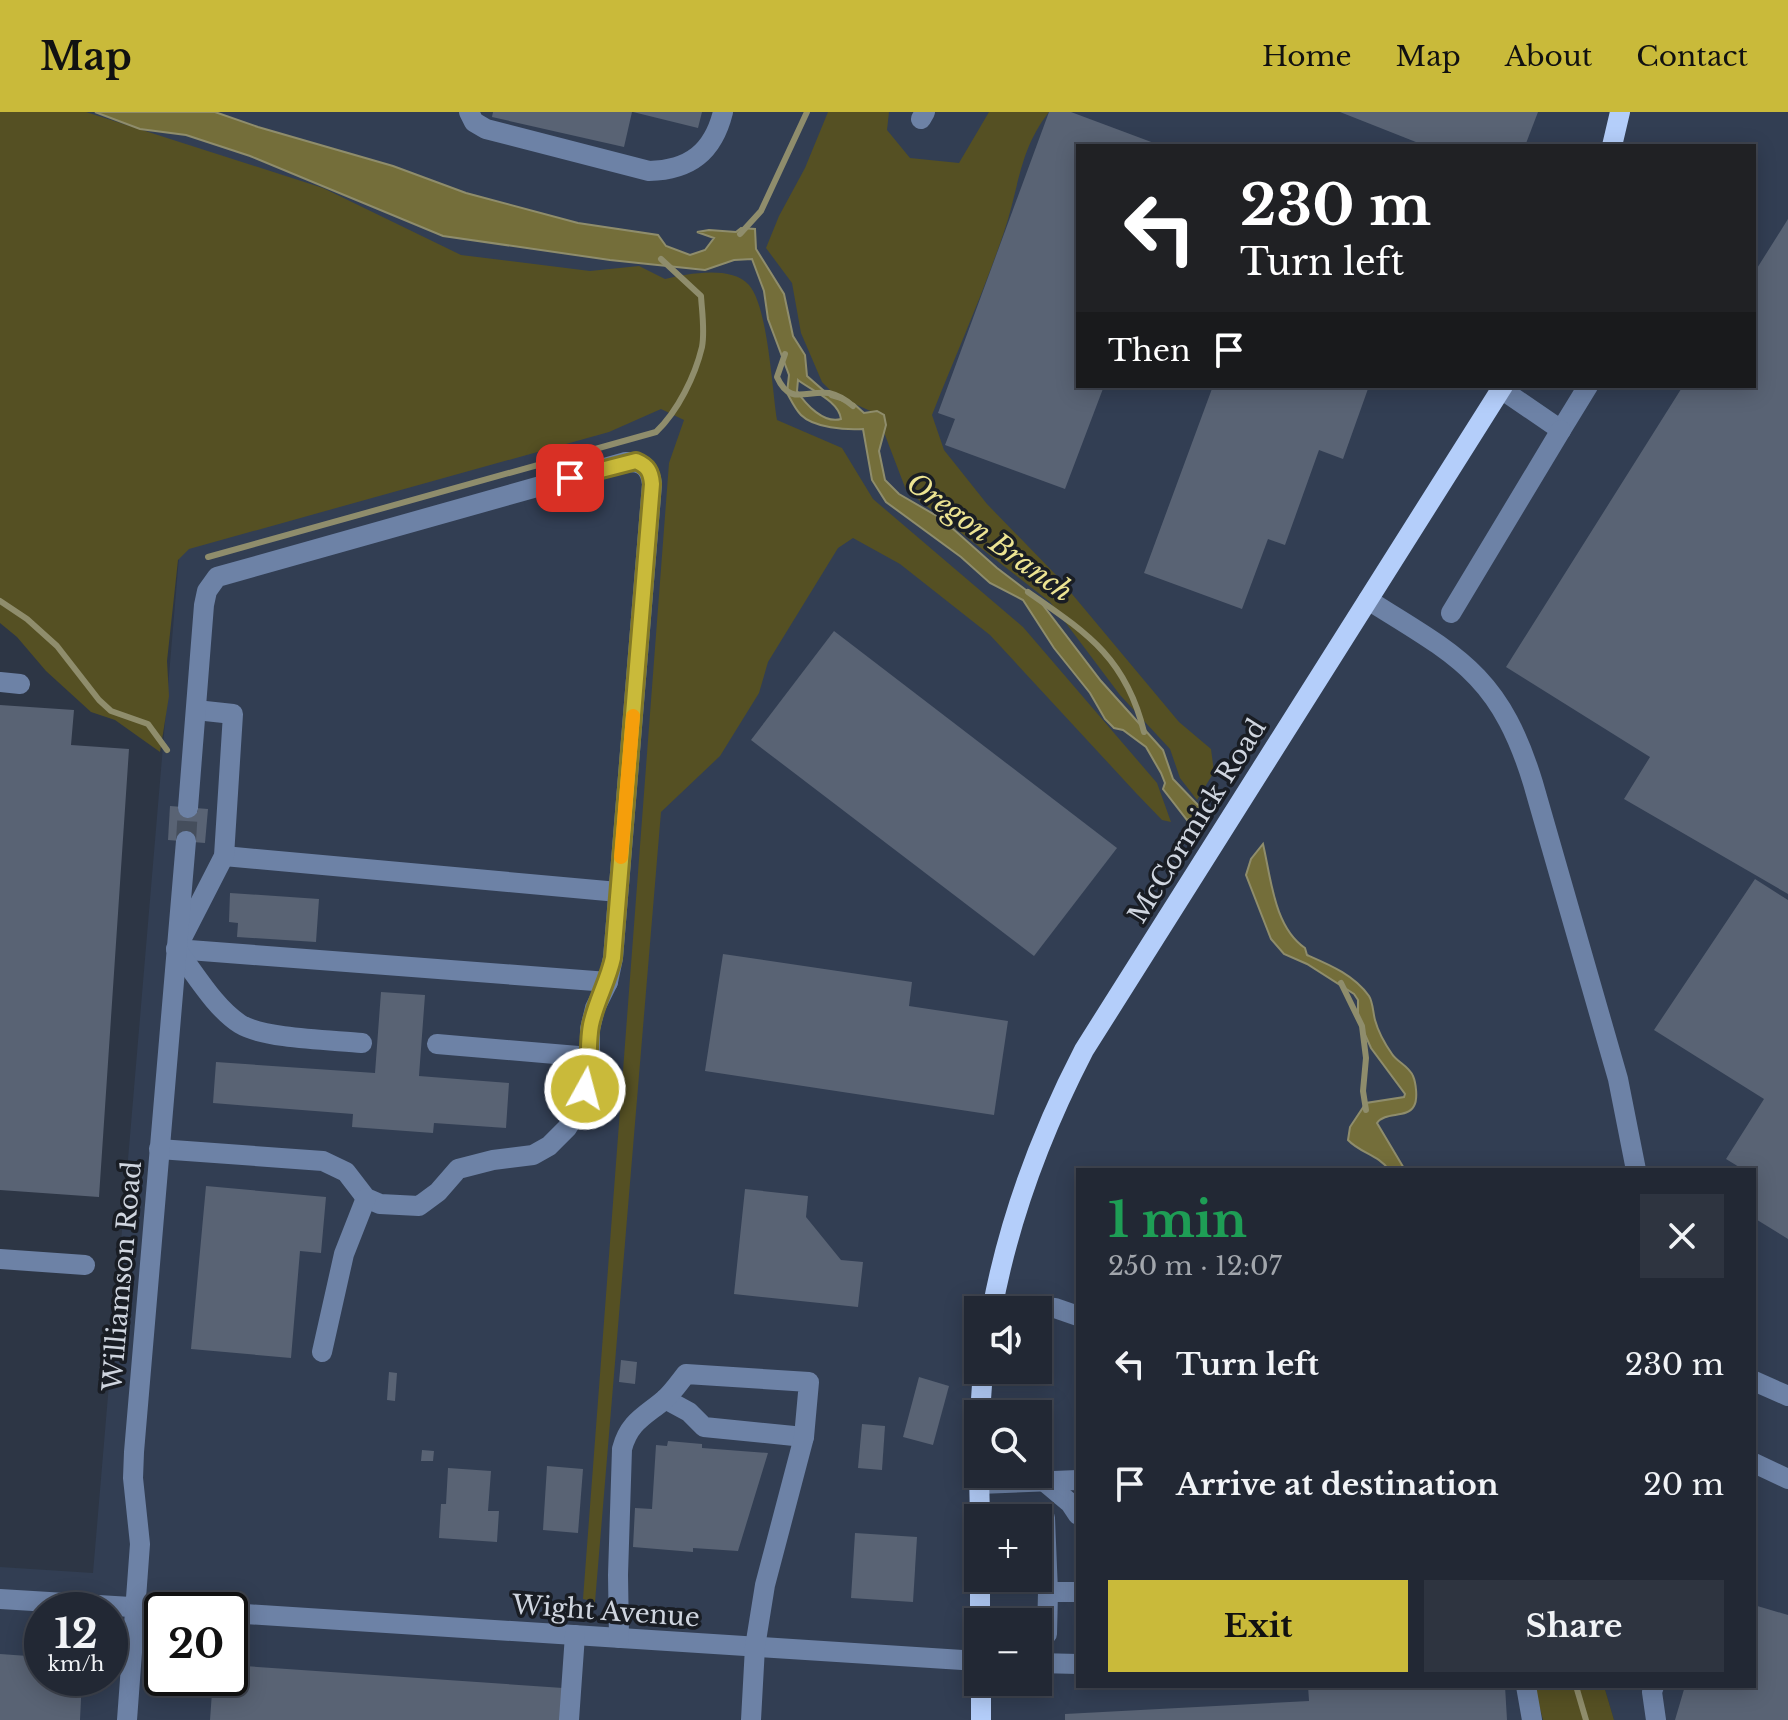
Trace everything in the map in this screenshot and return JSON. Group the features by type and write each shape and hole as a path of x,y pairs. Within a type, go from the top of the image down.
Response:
{"main road":[{"path":"1612,144 1620,112"},
{"name":"McCormick Road","path":"996,1296 1029,1170 1084,1050 1502,388"},
{"path":"981,1696 981,1720"}],"street":[{"path":"469,112 474,122 486,129 649,171 673,170 690,162 709,144 723,112"},
{"path":"1502,388 1561,430"},
{"path":"1451,613 1587,388"},
{"path":"159,1149 323,1161 346,1172 366,1198 380,1204 419,1206 438,1192 458,1169 493,1160 533,1155 549,1146 567,1128 580,1107 590,1070 590,1029 595,1008 608,982 613,958 652,484 646,466 636,461 626,462 217,577 207,591 204,605 188,808"},
{"path":"1368,600 1469,667 1508,716 1522,746 1618,1079 1636,1168"},
{"path":"176,949 224,856 233,714 196,710"},
{"name":"Williamson Road","path":"127,1720 140,1544 133,1478 134,1452 186,841"},
{"path":"224,856 618,892"},
{"path":"176,949 608,982"},
{"path":"176,949 224,1010 241,1024 259,1032 362,1043"},
{"path":"437,1044 590,1057"},
{"path":"322,1352 344,1254 366,1198"},
{"path":"0,1259 85,1265"},
{"path":"1052,1308 1076,1315"},
{"path":"619,1638 622,1449 626,1434 634,1423 665,1399 686,1374 809,1382 804,1437 770,1560 755,1647 751,1720"},
{"path":"1756,1382 1788,1396"},
{"path":"665,1399 689,1412 704,1427 804,1437"},
{"path":"1756,1464 1788,1479"},
{"path":"1052,1482 1076,1480"},
{"path":"1052,1488 1076,1512"},
{"path":"1048,1592 1048,1608"},
{"path":"1052,1592 1076,1592"},
{"path":"0,1599 144,1608"},
{"name":"Wight Avenue","path":"248,1614 964,1660"},
{"path":"569,1720 575,1635"},
{"path":"1052,1662 1076,1659"},
{"path":"1526,1688 1532,1720"},
{"path":"1653,1688 1656,1720"}],"shaded area":[{"path":"0,112 1788,112 1788,1720 1614,1720 1605,1688 1756,1688 1756,1168 1076,1168 1076,1688 1535,1688 1543,1720 0,1720 0,1567 93,1573 179,557"},
{"path":"0,112 86,112 323,188 461,255 590,271 639,266 665,279 720,273 741,279 749,285 761,311 777,420 842,448 873,499 1023,627 1157,783 1171,822 1162,820 990,635 900,564 853,538 838,548 768,662 759,693 720,756 661,812 595,1602 583,1599 669,463 684,420 661,409 609,432 189,549 178,560 167,661 169,696 160,752 115,720 91,712 0,623"},
{"path":"95,112 215,112 393,166 466,193 578,223 658,235 666,246 690,255 705,250 714,238 697,232 755,229 756,249 784,294 793,336 805,355 807,376 831,397 854,404 864,413 877,411 884,415 886,425 879,451 885,480 899,494 942,519 1039,600 1101,681 1163,750 1173,779 1199,806 1197,816 1187,820 1163,789 1165,783 1161,773 1146,747 1105,719 1090,693 1054,648 1023,600 990,583 961,557 886,502 872,480 863,429 822,425 799,413 787,393 789,375 768,319 764,291 752,259 734,260 705,270 443,236 250,156 186,135 140,129","holes":["798,380 830,402 841,419 828,419 810,407 797,391"]},
{"path":"828,112 889,112 887,130 910,158 959,163 989,112 1049,112 1031,141 996,255 932,415 944,450 987,504 1057,576 1179,722 1211,749 1214,772 1197,800 1180,778 1170,749 1120,695 1050,602 906,490 877,414 835,395 822,382 801,333 792,283 766,248"},
{"path":"1263,844 1275,901 1286,928 1305,948 1307,955 1341,971 1363,989 1370,998 1384,1042 1413,1076 1416,1099 1411,1110 1385,1117 1377,1123 1404,1168 1387,1168 1348,1140 1350,1127 1366,1103 1404,1097 1405,1094 1371,1048 1358,1019 1358,1000 1354,994 1307,964 1284,954 1271,939 1246,875 1251,859"},
{"path":"1535,1688 1605,1688 1614,1720 1543,1720"}],"building":[{"path":"493,112 632,112 624,147 492,117"},
{"path":"633,112 702,112 698,128"},
{"path":"1049,112 1071,112 1157,144 1076,144 1076,388 1103,388 1065,489 945,445 955,419 938,413"},
{"path":"1340,112 1538,112 1526,144 1421,144"},
{"path":"1788,219 1788,894 1624,799 1650,757 1506,667 1682,388 1756,388 1756,270"},
{"path":"1212,388 1368,388 1343,459 1319,450 1285,545 1268,539 1242,609 1144,573"},
{"path":"834,631 1117,848 1034,956 751,740"},
{"path":"0,705 74,710 71,745 129,749 99,1197 0,1190"},
{"path":"170,806 208,809 205,843 168,840"},
{"path":"1755,879 1788,900 1788,1239 1756,1219 1756,1168 1741,1168 1726,1159 1764,1099 1654,1030"},
{"path":"230,893 319,899 316,942 237,937 238,923 229,922"},
{"path":"723,954 912,982 909,1006 1008,1021 994,1115 705,1071"},
{"path":"381,992 425,995 419,1076 509,1083 506,1128 434,1123 433,1133 352,1127 353,1114 213,1103 216,1062 375,1073"},
{"path":"206,1186 326,1197 321,1253 300,1251 291,1358 191,1349"},
{"path":"745,1189 808,1196 806,1217 841,1260 863,1262 858,1307 734,1294"},
{"path":"621,1360 637,1362 635,1384 619,1382"},
{"path":"389,1372 397,1373 395,1401 387,1400"},
{"path":"919,1377 949,1386 933,1445 903,1437"},
{"path":"862,1424 885,1426 882,1470 858,1468"},
{"path":"668,1441 702,1444 702,1448 768,1453 738,1551 693,1548 693,1552 633,1547 635,1508 652,1509 656,1445 667,1446"},
{"path":"422,1450 434,1451 433,1461 421,1461"},
{"path":"547,1466 583,1469 578,1533 543,1530"},
{"path":"448,1468 491,1471 488,1511 499,1511 497,1542 439,1538 441,1504 446,1504"},
{"path":"855,1533 917,1537 913,1602 851,1598"},
{"path":"1756,1606 1788,1615 1788,1720 1675,1720 1684,1688 1756,1688"},
{"path":"0,1654 24,1656 24,1696 81,1696 80,1720 0,1720"},
{"path":"248,1666 563,1688 561,1720 210,1720 212,1696 248,1696"},
{"path":"1308,1688 1505,1688 1507,1720 1065,1720 1065,1714 1309,1701"}],"waterway":[{"path":"740,234 761,211 807,112"},
{"path":"208,557 656,432 678,404 690,381 699,358 703,335 701,296 661,259"},
{"name":"Oregon Branch","path":"785,354 777,377 787,391 799,395 829,393 853,406"},
{"name":"Oregon Branch","path":"1028,592 1086,635 1115,666 1127,685 1144,732"},
{"path":"0,601 27,619 57,646 111,711 148,724 167,750"},
{"name":"Oregon Branch","path":"1341,983 1362,1026 1366,1058 1363,1091 1366,1110"},
{"name":"Oregon Branch","path":"1577,1688 1586,1720"}],"tunnel":[{"path":"186,841 188,808"}],"slow traffic":[{"path":"621,857 633,716"}],"route":[{"path":"570,478 636,461 646,466 652,484 613,958 608,982 595,1008 590,1029 590,1070 585,1089"}]}
